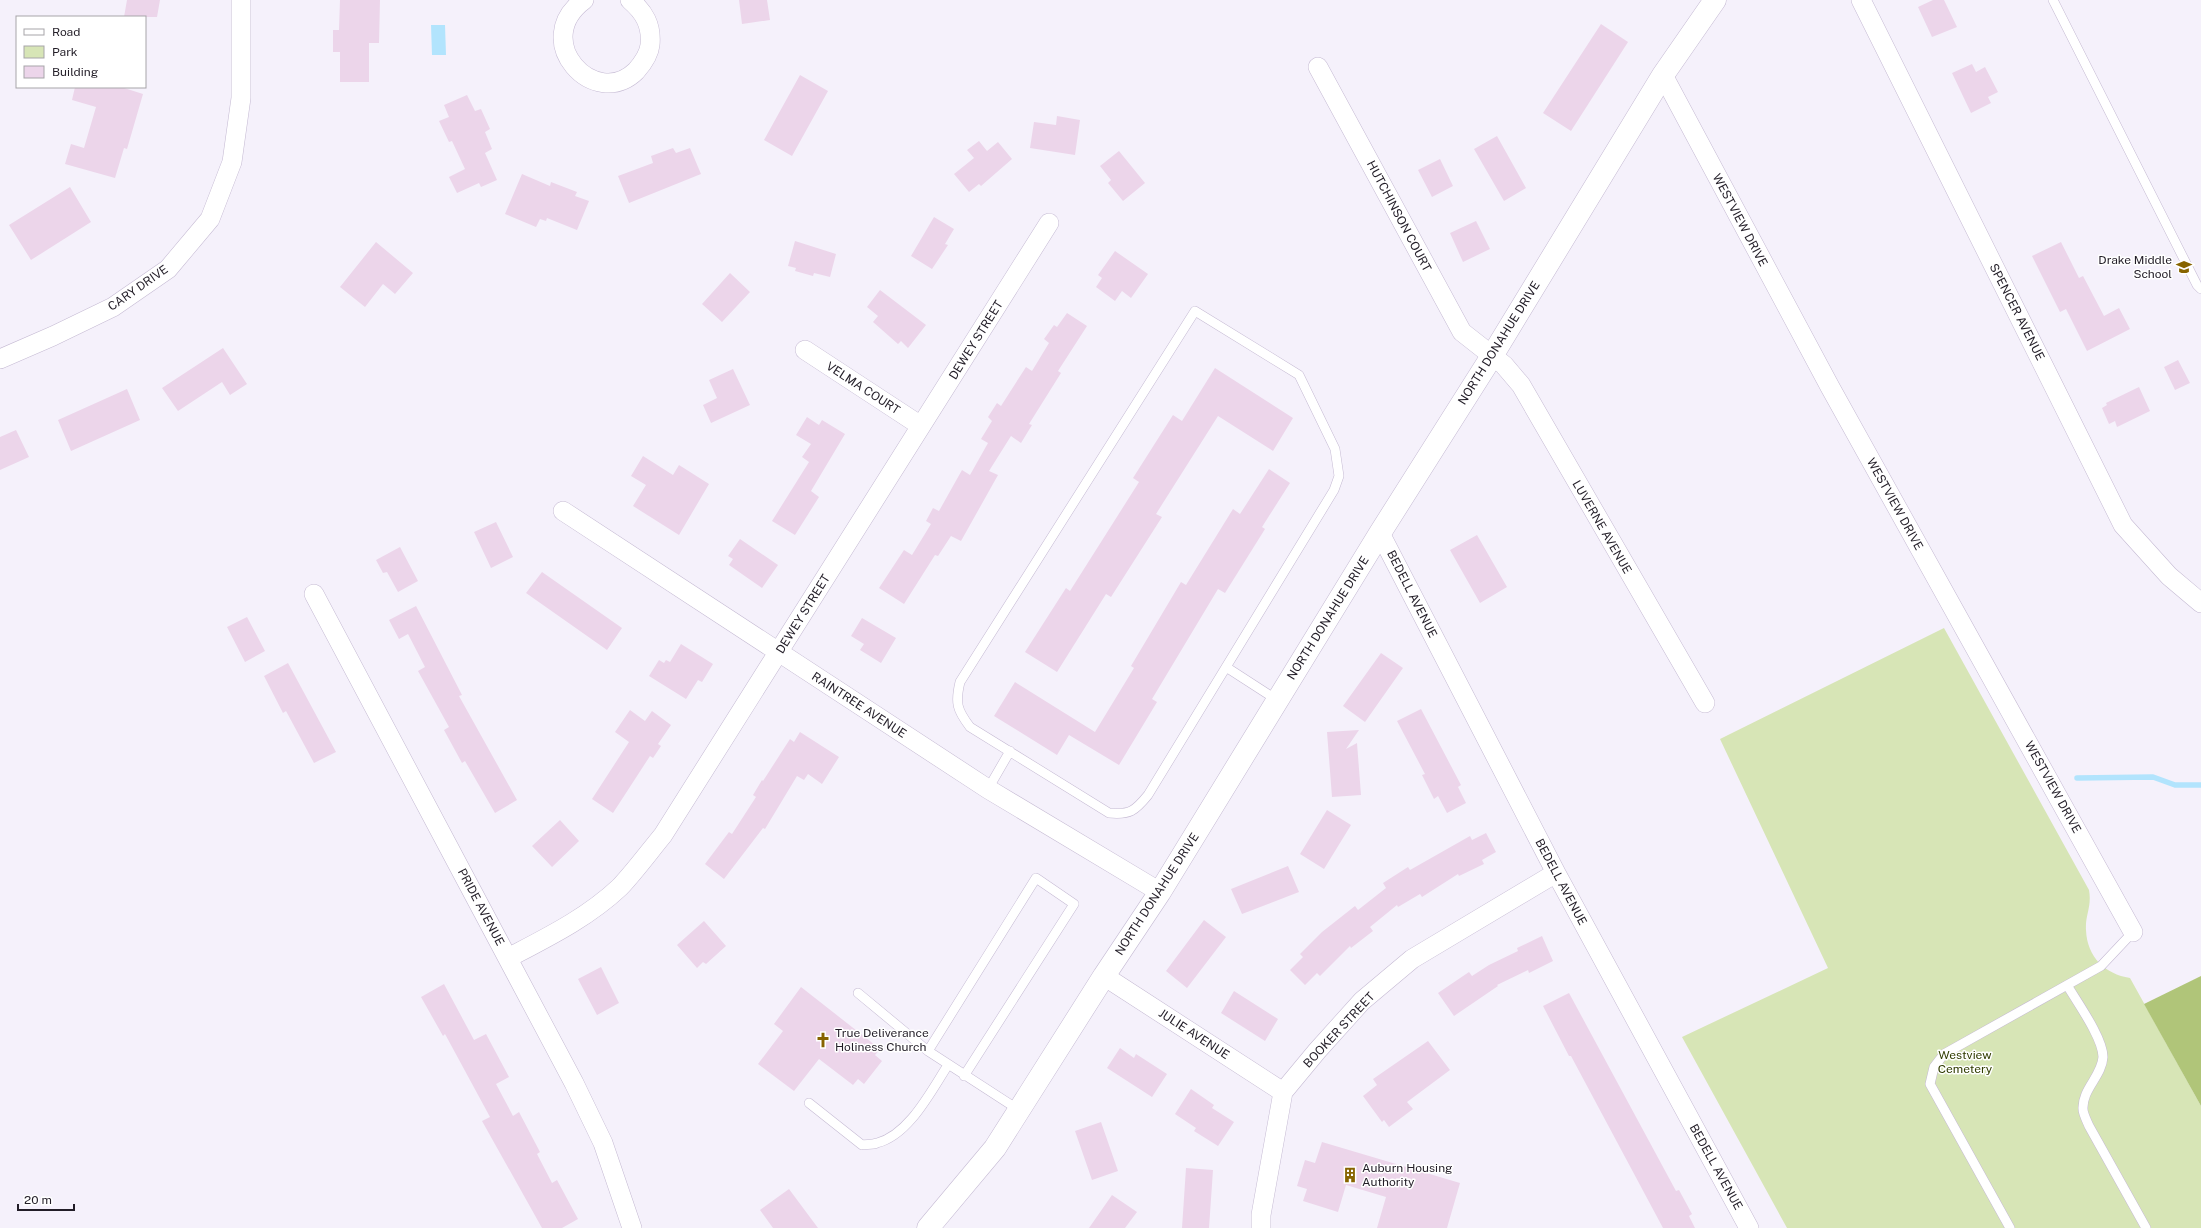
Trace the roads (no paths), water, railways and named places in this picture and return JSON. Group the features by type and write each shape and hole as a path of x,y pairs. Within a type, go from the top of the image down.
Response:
{"street":[{"name":"CARY DRIVE","path":"0,359 53,336 112,307 168,269 210,219 232,162 240,98 241,0"},
{"path":"584,0 575,7 566,19 562,33 563,48 569,61 579,72 591,79 605,82 620,80 633,74 643,63 649,50 651,35 648,21 640,8 630,0"},
{"name":"NORTH DONAHUE DRIVE","path":"928,1228 983,1164 1160,892 1380,533 1492,356 1663,75 1715,0"},
{"name":"SPENCER AVENUE","path":"1861,0 2124,526 2169,576 2201,602"},
{"name":"HUTCHINSON COURT","path":"1318,67 1462,332 1492,356"},
{"name":"WESTVIEW DRIVE","path":"1663,75 1830,387 2132,932"},
{"name":"DEWEY STREET","path":"508,958 577,921 620,887 664,835 1049,223"},
{"name":"VELMA COURT","path":"805,350 921,426"},
{"name":"LUVERNE AVENUE","path":"1492,356 1504,365 1520,386 1705,704"},
{"name":"RAINTREE AVENUE","path":"563,512 988,789 1160,892"},
{"name":"BEDELL AVENUE","path":"1380,533 1556,873 1749,1228"},
{"name":"PRIDE AVENUE","path":"314,594 574,1083 603,1143 632,1228"},
{"name":"BOOKER STREET","path":"1284,1092 1362,1001 1412,959 1556,873"},
{"name":"JULIE AVENUE","path":"1104,976 1284,1092"},
{"path":"1261,1228 1261,1215 1284,1092"}],"lane":[{"path":"2054,0 2197,286 2201,289"},
{"path":"1195,311 1299,375 1335,449 1339,476 1334,490 1148,795 1136,809 1124,815 1109,813 1010,751 970,727 959,713 956,696 960,682 1195,311"},
{"path":"1226,667 1277,700"},
{"path":"988,789 1010,751"},
{"path":"928,1051 1036,878 1074,904 964,1076"},
{"path":"2010,1228 1930,1084 1934,1067 1944,1054 2101,966 2132,932"},
{"path":"2067,985 2099,1040 2103,1057 2098,1072 2086,1093 2083,1109 2089,1126 2146,1228"},
{"path":"858,993 928,1051 964,1076 1019,1110"},
{"path":"809,1102 862,1145 877,1143 895,1135 917,1112 948,1065"}],"water":[{"path":"431,25 445,25 446,55 432,55"}],"waterway":[{"path":"2077,778 2153,777 2175,785 2201,785"}],"place":[{"name":"Drake Middle School","path":"2184,267"},
{"name":"True Deliverance Holiness Church","path":"823,1040"},
{"name":"Auburn Housing Authority","path":"1350,1175"}],"park label":[{"name":"Westview Cemetery","path":"1965,1062"}]}
